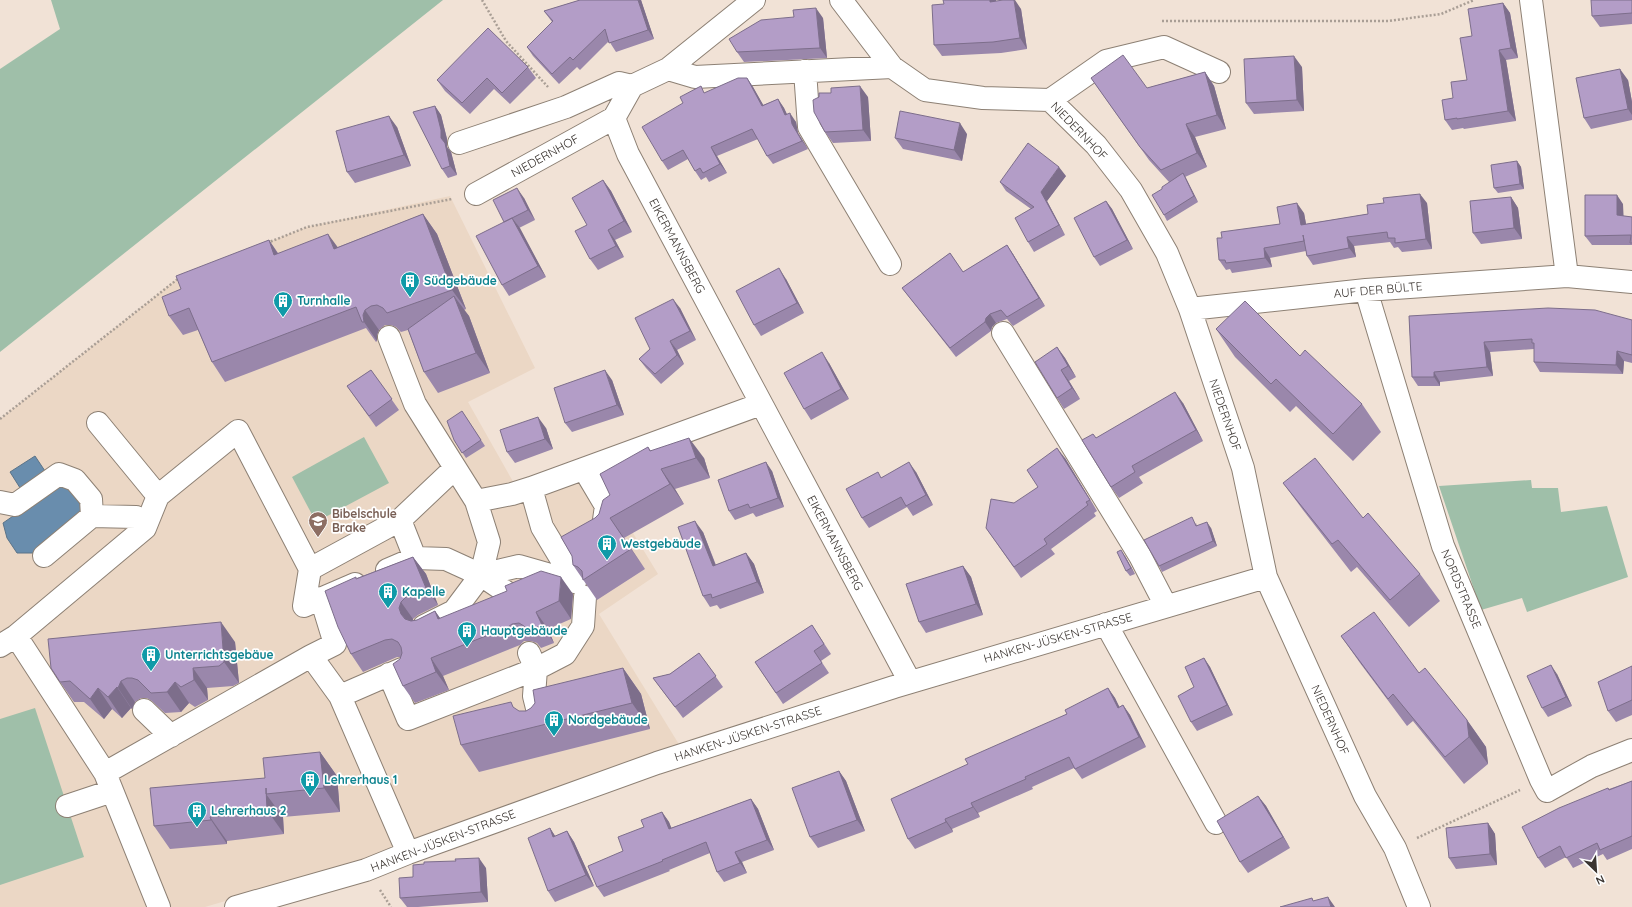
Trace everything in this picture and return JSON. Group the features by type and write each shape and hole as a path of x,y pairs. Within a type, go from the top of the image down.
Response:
{"street":[{"path":"614,118 632,86 668,69 754,0"},
{"name":"NIEDERNHOF","path":"841,0 892,67 925,90 983,98 1050,100 1096,145 1131,190 1167,253 1190,309 1243,468 1266,577 1365,796 1395,848 1419,907"},
{"path":"1531,0 1568,276"},
{"path":"1050,100 1106,61 1164,47 1219,72"},
{"path":"668,69 695,77 892,67"},
{"path":"805,72 809,127 890,264"},
{"path":"459,143 566,107 619,83 632,86"},
{"name":"NIEDERNHOF","path":"476,194 614,118"},
{"name":"EIKERMANNSBERG","path":"614,118 628,154 910,682"},
{"name":"AUF DER BÜLTE","path":"1190,309 1366,290 1568,276 1632,282"},
{"name":"NORDSTRASSE","path":"1366,290 1443,546 1541,780"},
{"path":"1002,332 1140,556 1166,606"},
{"path":"389,337 415,404 476,501 489,542 481,575 454,611 424,626"},
{"path":"476,501 522,491 761,404"},
{"path":"98,423 158,496"},
{"path":"159,907 109,782 8,641 145,528 158,496 238,431 310,569 304,606 415,558 446,559 481,575 506,592"},
{"path":"310,569 400,520 455,468"},
{"path":"575,543 603,527 606,506 584,469"},
{"path":"0,502 16,505 60,474 75,480 91,499 92,516"},
{"path":"481,575 519,566 575,582 522,491"},
{"path":"44,556 92,516 136,516 145,528"},
{"path":"400,520 415,558"},
{"name":"HANKEN-JÜSKEN-STRASSE","path":"236,907 366,870 408,853 658,763 910,682 1266,577"},
{"path":"340,696 396,672 408,719 532,661 565,654 583,626 584,597"},
{"path":"67,806 109,782 171,736 311,656 338,650 321,598"},
{"path":"1106,624 1216,823"},
{"path":"311,656 340,696 408,853"},
{"path":"532,661 534,696 541,725"},
{"path":"144,710 171,736"},
{"path":"1541,780 1547,791 1592,766 1632,750"}],"path":[{"path":"482,0 506,41 566,107"},
{"path":"1158,22 1172,20 1388,22 1441,14 1474,0"},
{"path":"263,245 307,227 476,194"},
{"path":"0,419 181,276"},
{"path":"1414,839 1541,780"}],"shaded area":[{"name":"Bibelschule Brake","path":"450,196 535,368 468,402 524,501 597,474 658,574 599,614 680,746 341,867 205,907 0,907 0,419 181,276 307,227"}],"green space":[{"path":"51,0 443,0 0,352 0,69 60,29"},
{"path":"364,437 389,483 316,522 292,477"},
{"path":"1531,480 1532,488 1558,488 1561,512 1607,506 1628,577 1527,612 1522,598 1481,610 1439,486"},
{"path":"35,708 84,857 0,885 0,719"}],"water":[{"path":"35,456 47,474 22,491 10,472"},
{"path":"61,483 72,485 88,514 36,553 17,553 7,538 3,523"}],"building":[{"path":"580,0 638,0 648,30 609,43 605,29 573,60 570,57 552,74 527,47 553,21 544,11"},
{"path":"943,0 990,0 990,2 1014,0 1020,38 993,42 934,45 932,5 944,4"},
{"path":"1591,0 1632,0 1632,13 1592,16"},
{"path":"1503,3 1511,48 1499,50 1508,111 1445,120 1442,100 1453,98 1451,82 1467,80 1460,38 1472,36 1468,9"},
{"path":"816,8 820,48 737,52 729,39 761,20 794,17 793,10"},
{"path":"488,28 528,67 502,93 487,78 462,103 437,80"},
{"path":"1123,55 1147,88 1205,72 1217,115 1186,124 1197,153 1161,170 1140,147 1091,78"},
{"path":"1294,56 1297,100 1246,103 1244,59"},
{"path":"1620,69 1628,109 1584,118 1576,78"},
{"path":"738,78 747,78 762,106 778,99 785,115 790,113 792,124 802,141 767,156 752,129 711,147 720,164 703,173 700,168 695,171 683,150 662,161 642,127 683,103 680,97 701,86 704,93"},
{"path":"860,86 863,130 825,132 814,112 813,100 819,97 819,93 831,93 831,88"},
{"path":"435,106 441,130 441,138 445,143 450,166 442,169 413,112"},
{"path":"900,111 960,123 954,150 895,138"},
{"path":"389,116 404,155 347,172 336,131"},
{"path":"1028,143 1059,167 1041,192 1059,225 1028,242 1015,218 1034,207 1000,182"},
{"path":"1517,161 1520,184 1494,188 1491,165"},
{"path":"1183,173 1194,196 1164,215 1152,195"},
{"path":"603,180 624,221 608,230 616,246 590,259 575,231 587,225 572,198"},
{"path":"517,188 528,210 504,222 493,200"},
{"path":"1420,194 1426,239 1395,243 1395,238 1388,238 1387,232 1347,237 1349,248 1307,256 1303,235 1304,241 1264,248 1265,258 1226,263 1225,260 1219,260 1217,238 1222,238 1221,232 1280,224 1277,207 1297,203 1301,225 1368,214 1367,205 1384,203 1383,198"},
{"path":"1585,195 1617,195 1617,215 1632,217 1632,243 1630,243 1631,235 1585,236"},
{"path":"1511,197 1514,228 1473,233 1470,201"},
{"path":"1106,201 1127,240 1094,257 1074,218"},
{"path":"423,214 452,290 387,313 383,308 377,305 371,306 365,310 363,315 364,322 362,322 356,307 212,362 189,308 169,316 162,297 181,289 176,276 269,240 274,255 328,234 334,249"},
{"path":"512,218 538,266 502,285 476,236"},
{"path":"1007,245 1039,298 1007,317 1001,310 990,314 986,318 985,322 950,348 902,288 950,253 963,272"},
{"path":"779,268 797,303 754,325 736,291"},
{"path":"454,296 476,353 424,372 408,329"},
{"path":"673,299 690,331 670,341 677,355 655,374 639,359 650,349 635,318"},
{"path":"1245,301 1300,356 1305,350 1362,404 1333,434 1276,379 1271,384 1216,329"},
{"path":"1548,308 1595,310 1632,320 1632,355 1617,351 1616,365 1534,362 1534,343 1532,343 1532,339 1484,342 1487,367 1434,372 1434,377 1412,377 1409,316"},
{"path":"1057,347 1068,366 1061,370 1072,388 1057,398 1035,362"},
{"path":"822,352 841,389 804,409 784,373"},
{"path":"371,370 392,399 369,416 347,386"},
{"path":"605,370 617,405 565,423 554,388"},
{"path":"1175,392 1196,430 1132,466 1135,472 1111,487 1082,440 1093,434 1096,438"},
{"path":"462,411 481,440 462,453 454,440 447,421"},
{"path":"538,417 545,439 507,452 500,430"},
{"path":"689,438 696,458 661,469 670,484 610,518 631,549 583,580 582,571 573,565 572,556 561,537 595,518 599,514 603,500 610,495 600,474 648,447 650,451"},
{"path":"1057,448 1090,500 1086,502 1088,505 1044,539 1047,544 1014,567 986,528 991,499 1014,503 1038,487 1027,470"},
{"path":"1315,458 1363,518 1368,513 1420,574 1390,600 1338,540 1332,544 1283,483"},
{"path":"766,462 778,498 750,508 748,504 729,511 718,480"},
{"path":"909,462 926,495 906,506 901,497 862,518 846,489 878,472 881,478"},
{"path":"1192,517 1196,526 1207,522 1213,541 1159,566 1144,540"},
{"path":"695,521 713,566 746,553 757,582 712,598 711,594 703,596 678,527"},
{"path":"1121,550 1131,568 1126,571 1117,552"},
{"path":"413,557 426,588 406,597 401,602 399,608 401,614 405,619 411,621 417,620 435,611 438,619 507,591 505,586 541,571 561,577 559,601 536,612 542,625 528,631 519,623 512,624 508,627 431,658 436,672 403,686 393,664 400,659 402,653 398,642 392,639 385,640 351,654 338,627 325,591 356,577 356,579"},
{"path":"963,566 976,604 919,622 906,584"},
{"path":"1374,612 1419,673 1425,668 1467,720 1469,737 1445,757 1393,694 1388,699 1341,636"},
{"path":"221,622 224,662 219,666 193,668 194,680 181,687 175,682 167,692 151,693 138,680 127,678 121,681 118,688 117,687 108,697 98,688 90,699 70,681 60,682 51,668 48,639"},
{"path":"812,625 824,644 814,651 822,663 776,693 755,662"},
{"path":"699,653 716,676 675,707 653,678 670,674"},
{"path":"1204,658 1227,705 1191,722 1178,696 1194,687 1185,667"},
{"path":"1551,665 1566,697 1542,708 1527,676"},
{"path":"1632,666 1632,700 1608,711 1598,682"},
{"path":"623,668 632,703 461,745 453,716 511,702 513,707 519,711 526,711 535,703 533,690"},
{"path":"1108,688 1118,708 1123,705 1139,737 1075,769 1069,757 1025,777 1026,779 971,803 973,807 945,819 946,822 908,839 891,799 968,764 965,759 1067,714 1065,710"},
{"path":"320,752 324,788 266,794 267,810 210,817 211,820 154,826 150,788 265,778 263,758"},
{"path":"839,771 857,820 810,837 792,788"},
{"path":"1632,781 1632,836 1600,850 1597,843 1566,858 1560,846 1538,858 1522,827 1559,808 1608,788 1609,790"},
{"path":"1258,796 1283,837 1240,862 1217,821"},
{"path":"751,799 767,840 735,852 740,863 717,872 706,842 597,887 588,866 623,851 618,837 644,827 641,820 662,812 669,829"},
{"path":"1488,823 1490,854 1449,858 1446,828"},
{"path":"550,828 553,837 567,831 586,875 548,891 528,838"},
{"path":"479,858 481,892 400,898 399,878 413,877 413,865 424,864 424,862 456,861 455,859"},
{"path":"1328,897 1331,907 1280,907 1312,898 1313,901"}],"place":[{"name":"Südgebäude","path":"410,298"},
{"name":"Turnhalle","path":"283,318"},
{"name":"Bibelschule Brake","path":"318,538"},
{"name":"Westgebäude","path":"607,561"},
{"name":"Kapelle","path":"388,609"},
{"name":"Hauptgebäude","path":"467,648"},
{"name":"Unterrichtsgebäue","path":"151,672"},
{"name":"Nordgebäude","path":"554,737"},
{"name":"Lehrerhaus 1","path":"310,797"},
{"name":"Lehrerhaus 2","path":"197,828"}]}
